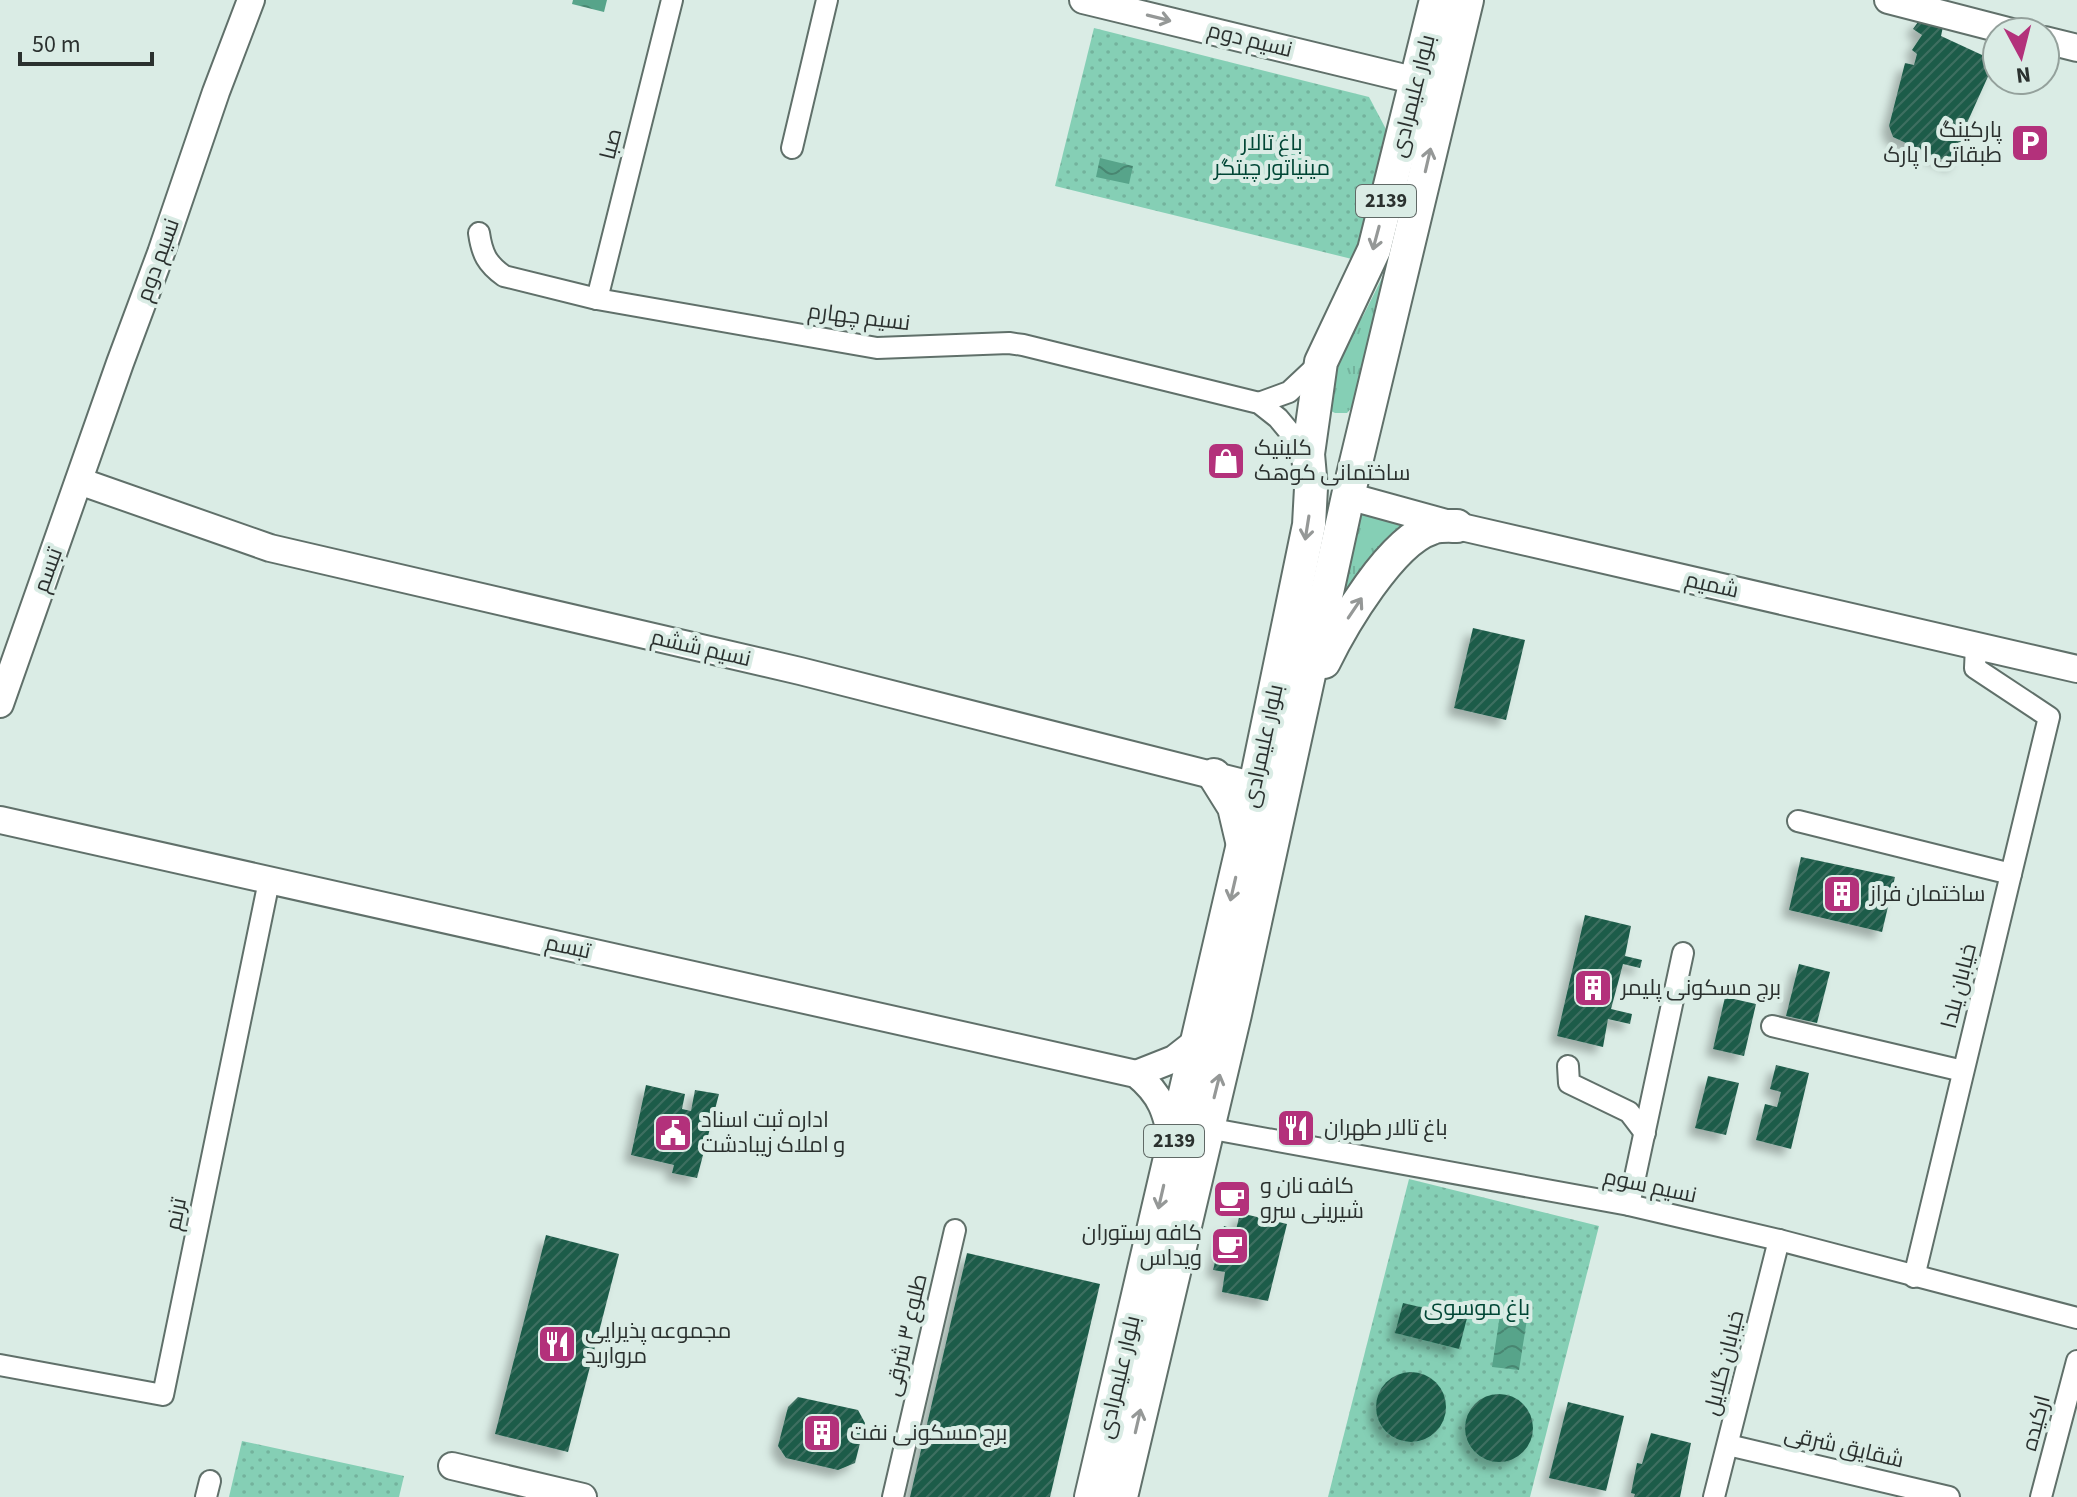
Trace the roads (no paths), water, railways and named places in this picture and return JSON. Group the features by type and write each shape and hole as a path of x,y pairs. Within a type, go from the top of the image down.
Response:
{"main road":[{"name":"بلوار علیمرادی","path":"1121,1497 1207,1128 1270,790 1309,525 1311,488 1308,454 1321,362 1374,250 1436,0"},
{"name":"بلوار علیمرادی","path":"1091,1497 1243,844 1270,790 1305,701 1348,496 1467,0"},
{"path":"1315,394 1320,411 1336,421 1354,416 1371,399"},
{"path":"1305,701 1339,632 1371,583 1410,541 1433,528 1457,526"},
{"path":"1214,775 1234,807 1243,844"}],"street":[{"name":"نسیم دوم","path":"79,481 251,0"},
{"name":"صبا","path":"597,299 672,0"},
{"path":"792,148 827,0"},
{"name":"نسیم دوم","path":"1083,0 1417,81"},
{"path":"1888,0 1981,24"},
{"name":"نسیم چهارم","path":"479,233 481,252 491,267 504,276 597,299 877,348 1023,345 1259,403 1294,434 1308,454"},
{"path":"1259,403 1289,392 1321,362"},
{"name":"نسیم ششم","path":"79,481 270,548 800,671 1270,790"},
{"name":"تبسم","path":"0,704 79,481"},
{"name":"شمیم","path":"1348,496 1457,526 2077,669"},
{"name":"خیابان یلدا","path":"1914,1277 2049,717 1975,668 1976,646"},
{"name":"تبسم","path":"0,820 1136,1074"},
{"path":"1798,821 2011,874"},
{"name":"ترنم","path":"0,1365 163,1395 269,881"},
{"path":"1629,1205 1683,953"},
{"path":"1772,1026 1963,1071"},
{"path":"1173,1144 1161,1102 1151,1086 1136,1074 1174,1059 1197,1041"},
{"path":"1568,1066 1569,1083 1629,1112 1645,1133"},
{"name":"نسیم سوم","path":"1207,1128 1629,1205 1779,1240 2077,1318"},
{"name":"طلوع ۳ شرقی","path":"893,1497 955,1230"},
{"name":"خیابان گلایل","path":"1714,1497 1779,1240"},
{"name":"ارکیده","path":"2041,1497 2077,1361"},
{"name":"شقایق شرقی","path":"1728,1445 1949,1497"},
{"path":"452,1466 583,1497"}],"water":[{"path":"573,0 607,0 604,12 572,4"},
{"path":"1100,158 1133,166 1129,184 1096,177"},
{"path":"1500,1315 1527,1319 1519,1370 1492,1367"}],"place":[{"name":"پارکینگ طبقاتی ا پارک","path":"2030,143"},
{"name":"کلینیک ساختمانی کوهک","path":"1226,461"},
{"name":"ساختمان فراز","path":"1842,894"},
{"name":"برج مسکونی پلیمر","path":"1593,988"},
{"name":"باغ تالار طهران","path":"1296,1128"},
{"name":"اداره ثبت اسناد و املاک زیبادشت","path":"673,1133"},
{"name":"کافه نان و شیرینی سرو","path":"1232,1199"},
{"name":"کافه رستوران ویداس","path":"1230,1246"},
{"name":"مجموعه پذیرایی مروارید","path":"557,1344"},
{"name":"برج مسکونی نفت","path":"822,1433"}],"park label":[{"name":"باغ تالار مینیاتور چیتگر","path":"1272,156"},
{"name":"باغ موسوی","path":"1477,1308"}]}
